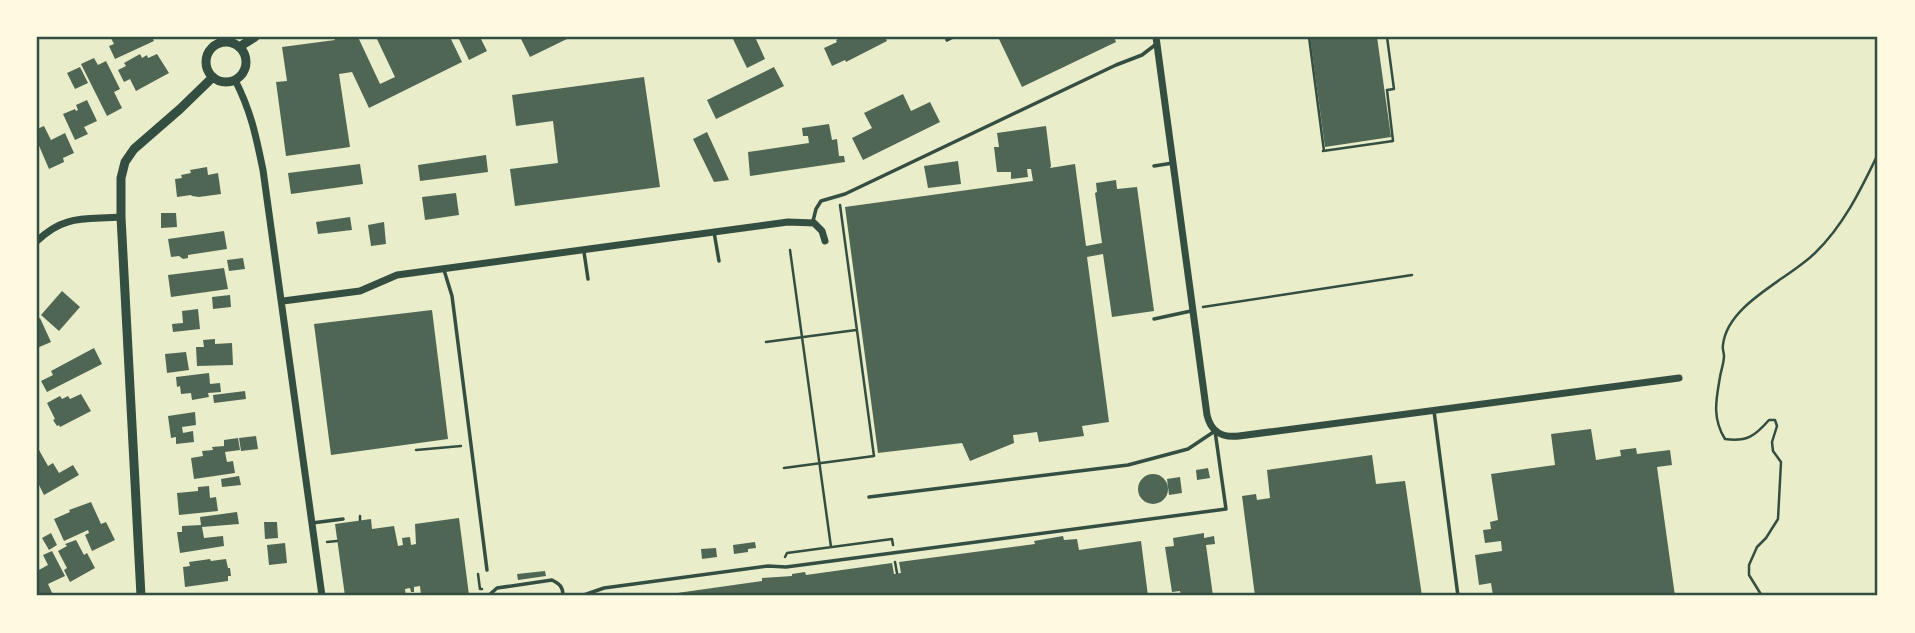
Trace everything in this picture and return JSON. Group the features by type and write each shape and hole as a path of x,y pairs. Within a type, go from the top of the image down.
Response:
{"street":[{"path":"210,37 215,46"},
{"path":"239,47 255,37"},
{"path":"1156,40 1207,415 1215,431 1226,437 1678,378"},
{"path":"227,43 239,47 243,52 246,65 235,80 223,82 213,77 207,67 210,50 215,46 227,43"},
{"path":"141,596 121,178 125,162 134,149 213,77"},
{"path":"235,80 246,101 254,126 265,183 322,596"},
{"path":"37,241 65,221 121,217"},
{"path":"283,301 360,292 397,275 788,222 812,223 822,231 825,241"}],"lane":[{"path":"947,40 953,37"},
{"path":"812,223 821,201 845,194 1142,55 1156,40"},
{"path":"1154,166 1173,163"},
{"path":"715,232 719,261"},
{"path":"583,250 588,279"},
{"path":"443,268 452,296 487,570"},
{"path":"1154,319 1193,309"},
{"path":"1434,411 1458,596"},
{"path":"581,596 604,588 1226,509 1215,431 1188,449 1128,465 869,497"},
{"path":"312,523 343,519"},
{"path":"488,596 497,588 552,580 559,584 563,596"}],"path":[{"path":"1309,37 1324,151 1393,141 1387,90 1394,89 1387,37"},
{"path":"1762,596 1749,575 1749,565 1757,547 1778,519 1781,462 1773,451 1772,442 1777,426 1775,420 1769,420 1752,437 1725,439 1718,427 1716,408 1724,358 1723,344 1738,313 1815,253 1838,226 1858,195 1878,154"},
{"path":"784,468 874,456 840,205"},
{"path":"790,250 831,547"},
{"path":"1193,309 1412,275"},
{"path":"766,342 857,330"},
{"path":"416,450 461,445"},
{"path":"781,567 788,553 892,539"},
{"path":"327,542 337,541"},
{"path":"477,565 480,589 497,588"}],"building":[{"path":"152,37 154,41 115,59 109,46 114,44 111,38"},
{"path":"334,37 358,37 380,84 395,77 376,37 450,37 462,62 369,108 352,72 339,74 350,147 286,156 276,82 287,81 282,47 335,40"},
{"path":"458,37 480,37 487,51 469,60"},
{"path":"520,37 571,37 530,57"},
{"path":"732,37 755,37 765,59 747,68"},
{"path":"842,37 892,37 846,62 845,60 832,66 824,48"},
{"path":"998,37 1114,37 1116,42 1022,87"},
{"path":"1310,37 1377,37 1391,137 1325,147"},
{"path":"140,54 142,58 147,55 148,58 157,54 169,73 136,91 130,79 124,82 118,70 126,66 124,63"},
{"path":"94,58 98,65 106,61 120,89 114,92 122,108 107,116 81,64"},
{"path":"80,67 88,83 75,89 67,73"},
{"path":"774,67 784,86 716,119 707,100"},
{"path":"644,77 660,187 515,206 510,169 558,163 553,121 516,126 512,95"},
{"path":"903,94 911,111 930,102 940,122 863,160 852,138 872,128 864,113"},
{"path":"87,100 97,121 84,127 88,134 75,140 63,114 78,110 76,105"},
{"path":"829,124 832,140 837,139 839,156 844,156 845,162 750,176 748,152 809,143 808,136 803,136 802,128"},
{"path":"44,126 51,140 65,133 74,153 63,158 64,162 49,169 37,141 37,129"},
{"path":"1046,126 1050,168 1075,164 1086,246 1102,243 1096,183 1116,180 1117,189 1137,187 1154,311 1112,317 1103,254 1087,257 1109,422 1082,426 1084,436 1039,442 1037,432 1013,435 1014,443 970,461 962,443 878,453 845,207 1033,181 1031,169 1027,169 1028,177 1011,179 1011,172 997,172 994,147 999,147 997,133"},
{"path":"707,132 729,180 714,182 693,139"},
{"path":"486,155 488,172 420,181 418,165"},
{"path":"958,161 961,184 928,188 924,166"},
{"path":"360,164 363,184 291,194 288,173"},
{"path":"207,167 208,175 218,173 221,194 177,197 175,179 191,173 190,170"},
{"path":"456,193 459,215 425,220 422,197"},
{"path":"161,213 176,213 177,227 161,228"},
{"path":"350,217 352,230 318,234 316,222"},
{"path":"384,222 386,244 371,246 368,225"},
{"path":"224,231 227,249 188,255 188,258 183,259 179,256 171,257 168,239"},
{"path":"243,258 245,269 229,271 227,260"},
{"path":"224,268 228,289 171,297 168,275"},
{"path":"62,291 80,307 59,331 41,315"},
{"path":"230,295 231,307 213,309 212,297"},
{"path":"198,309 200,329 173,332 172,324 183,323 182,311"},
{"path":"432,310 448,439 331,455 314,324"},
{"path":"40,318 51,342 37,348 37,319"},
{"path":"215,339 215,344 232,343 233,365 197,366 196,347 204,347 203,340"},
{"path":"94,348 102,364 47,392 41,381 53,375 51,371"},
{"path":"186,352 189,370 167,373 165,354"},
{"path":"209,373 210,384 220,383 221,392 208,393 209,397 192,400 191,393 181,394 176,377"},
{"path":"245,391 246,399 214,403 213,395"},
{"path":"81,394 91,411 60,427 57,426 47,403 60,396 62,399 68,396 70,399"},
{"path":"195,412 196,425 182,427 183,433 193,431 194,442 176,444 176,437 171,438 168,416"},
{"path":"1591,429 1596,460 1621,456 1620,450 1636,448 1637,454 1670,450 1672,465 1657,467 1675,596 1493,596 1491,583 1479,585 1475,555 1502,551 1501,541 1485,543 1483,530 1491,529 1490,522 1498,520 1491,474 1555,465 1551,434"},
{"path":"256,436 258,449 241,451 239,438"},
{"path":"238,438 240,450 225,452 227,462 233,461 235,473 194,479 191,458 203,456 202,451 213,450 212,447 224,446 224,440"},
{"path":"39,450 48,466 53,463 59,473 73,465 79,475 44,495 37,481"},
{"path":"1372,455 1376,484 1405,481 1422,596 1255,596 1242,496 1256,494 1257,500 1270,498 1267,470"},
{"path":"1208,468 1210,478 1197,480 1196,470"},
{"path":"1153,474 1159,475 1167,483 1167,495 1159,503 1153,504 1147,503 1139,495 1138,489 1139,483 1147,475"},
{"path":"239,476 241,485 222,487 221,479"},
{"path":"1180,477 1182,493 1169,495 1167,479"},
{"path":"209,486 210,498 216,497 218,511 179,515 177,493 198,491 198,487"},
{"path":"91,502 101,524 106,522 115,540 92,551 85,535 89,533 88,530 64,541 54,519"},
{"path":"237,512 239,524 202,527 204,538 223,536 224,546 180,553 177,532 182,532 182,526 201,525 200,517"},
{"path":"459,518 469,595 421,596 420,586 414,587 414,592 411,592 410,588 405,589 406,596 345,596 335,524 371,519 372,529 394,526 398,546 403,545 402,538 410,537 411,545 416,544 415,524"},
{"path":"264,522 277,522 278,538 265,539"},
{"path":"51,533 57,545 49,550 42,538"},
{"path":"1204,533 1204,538 1214,536 1215,544 1206,545 1213,596 1181,596 1180,591 1172,592 1165,547 1174,546 1173,538"},
{"path":"1063,536 1064,540 1077,539 1079,550 1141,541 1148,596 663,596 762,581 762,578 892,563 894,574 901,573 899,562 1035,544 1034,541"},
{"path":"76,540 95,568 70,582 64,570 67,568 58,551 67,546 65,544"},
{"path":"755,542 756,548 734,554 733,545"},
{"path":"285,543 287,563 269,565 267,545"},
{"path":"716,548 717,557 702,559 701,549"},
{"path":"52,551 65,576 48,584 53,595 37,596 37,571 48,565 43,555"},
{"path":"226,559 231,576 228,576 228,581 185,587 183,567 190,566 189,562"},
{"path":"545,571 546,576 518,580 517,574"}]}
